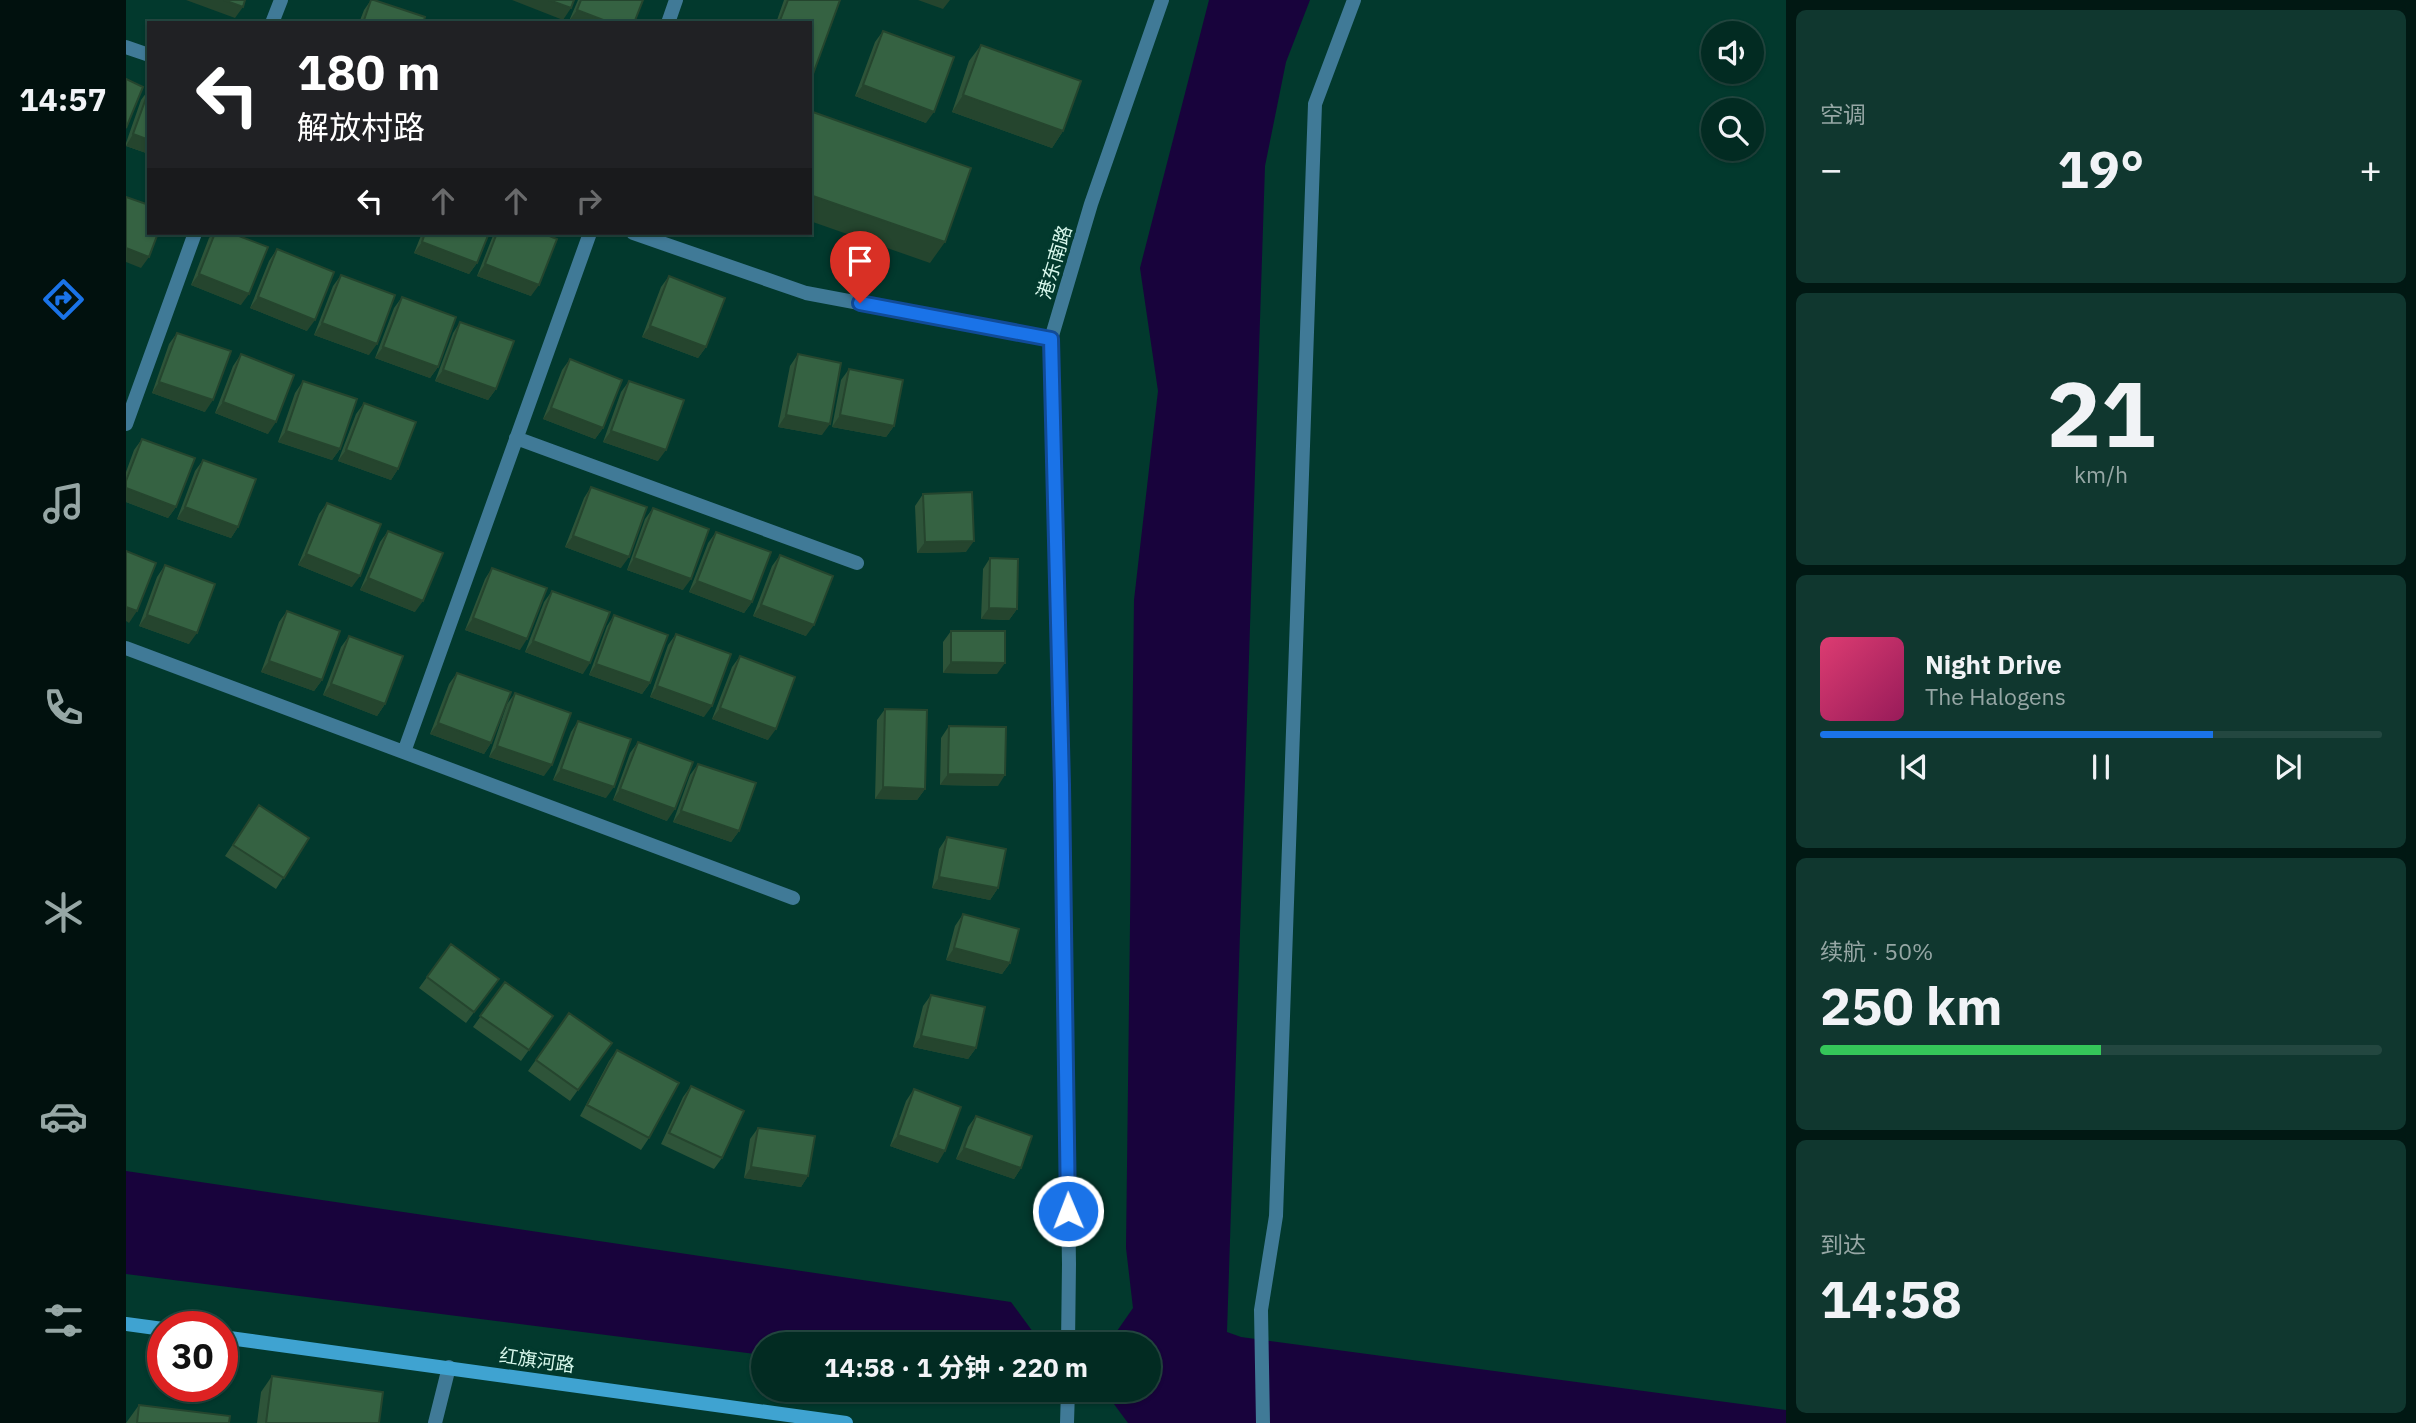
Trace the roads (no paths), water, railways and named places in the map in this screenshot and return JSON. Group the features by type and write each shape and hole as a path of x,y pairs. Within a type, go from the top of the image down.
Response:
{"street":[{"path":"273,21 281,0"},
{"path":"668,21 676,0"},
{"name":"港东南路","path":"1068,1332 1062,812 1051,339 1091,204 1162,0"},
{"path":"1263,1423 1261,1310 1276,1216 1315,104 1354,0"},
{"path":"126,47 147,54"},
{"path":"126,424 194,235"},
{"path":"404,752 589,235"},
{"path":"639,235 806,293 1051,339"},
{"path":"516,438 858,563"},
{"path":"126,648 793,898"},
{"path":"126,1324 147,1327"},
{"name":"红旗河路","path":"238,1339 846,1423"},
{"path":"435,1423 449,1367"},
{"path":"1067,1423 1068,1402"}]}
